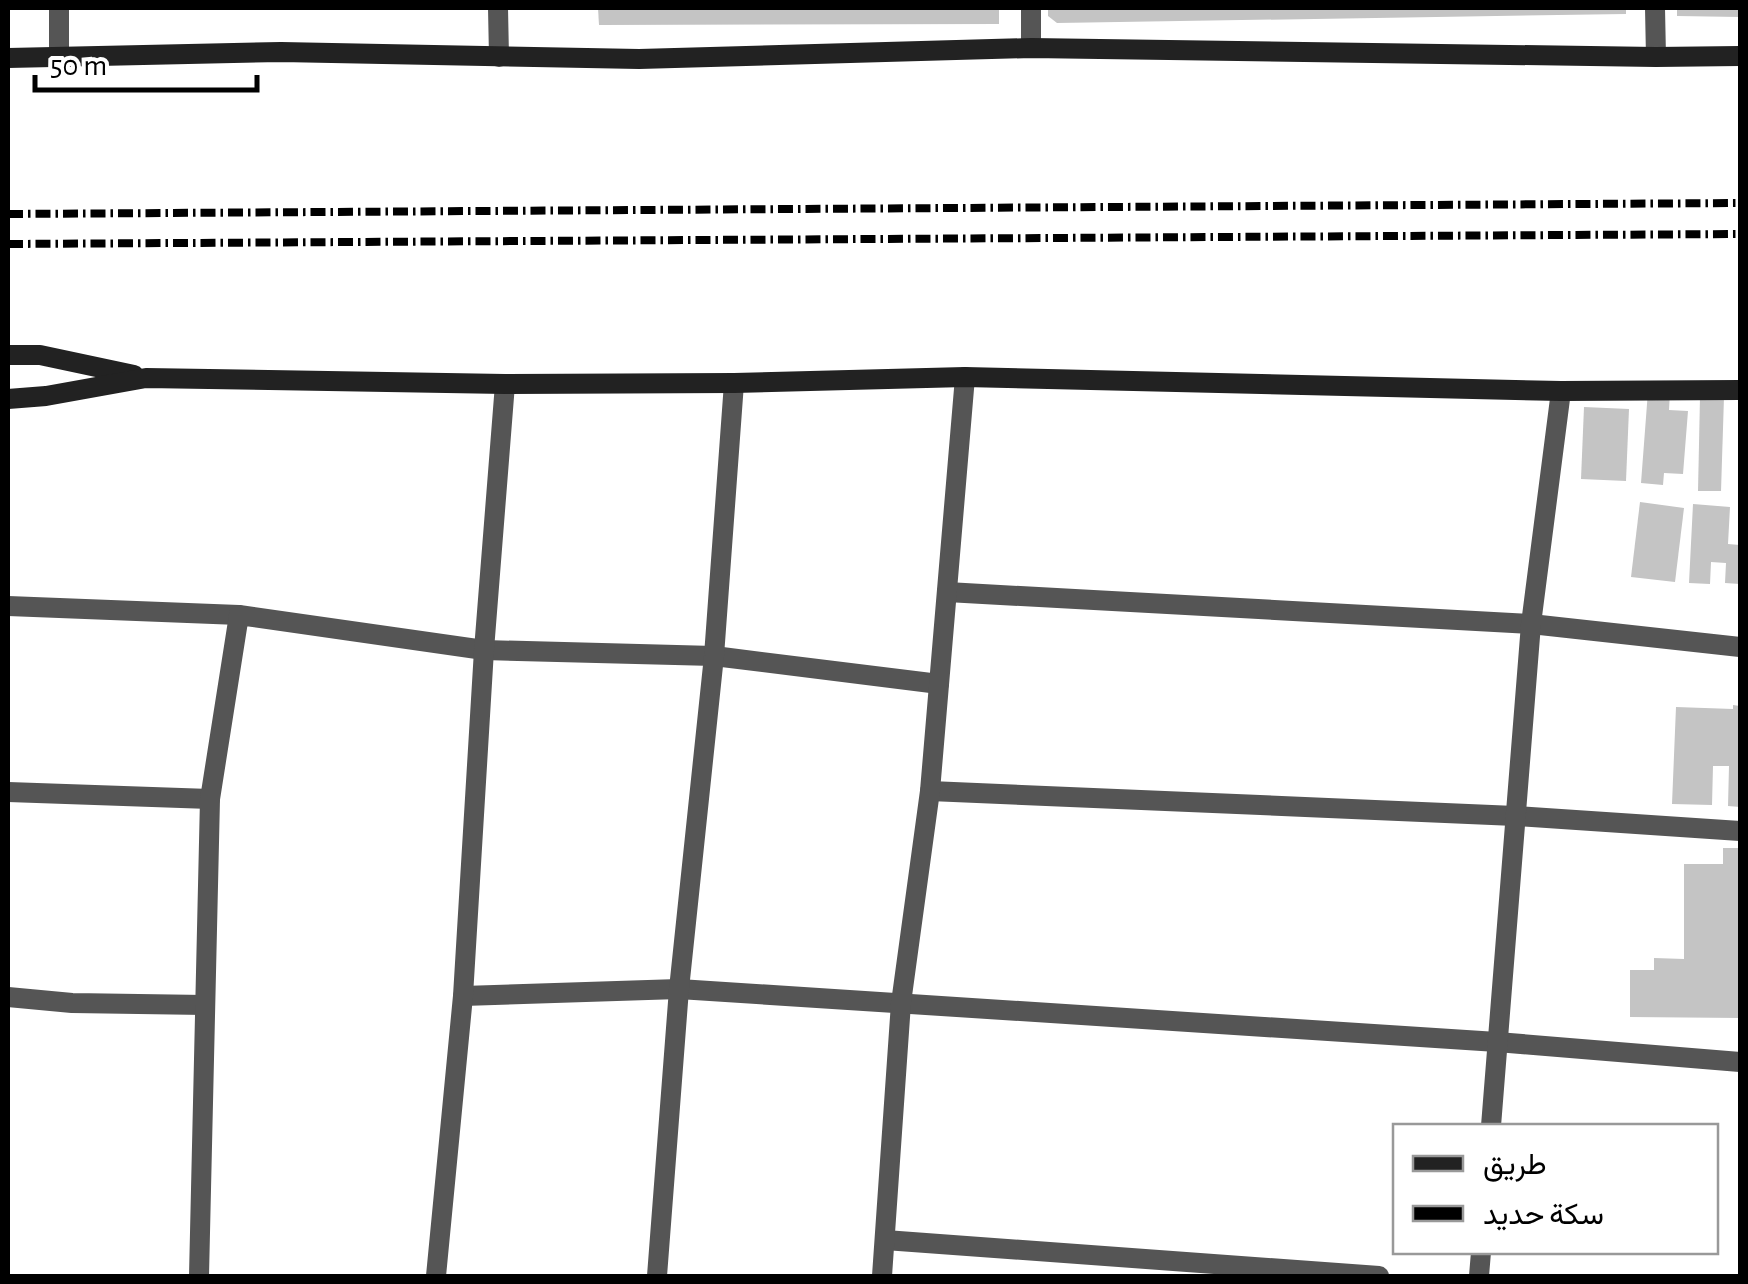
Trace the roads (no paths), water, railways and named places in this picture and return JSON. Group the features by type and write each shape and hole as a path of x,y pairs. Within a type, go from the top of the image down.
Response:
{"street":[{"path":"58,8 58,59"},
{"path":"498,8 499,56"},
{"path":"1031,8 1031,48"},
{"path":"1655,8 1656,57"},
{"path":"8,58 281,52 639,59 1031,48 1740,56"},
{"path":"8,355 40,354 146,378"},
{"path":"8,399 146,378 734,384 965,377 1561,391 1740,390"},
{"path":"882,1276 901,1004 930,791 965,377"},
{"path":"436,1276 463,996 484,650 506,384"},
{"path":"657,1276 679,989 714,656 734,384"},
{"path":"1491,1124 1531,624 1561,391"},
{"path":"947,592 1531,624 1740,647"},
{"path":"8,606 238,615 484,650 714,656 939,684"},
{"path":"199,1276 210,799 238,615"},
{"path":"930,791 1515,816 1740,832"},
{"path":"8,792 210,799"},
{"path":"463,996 679,989 1497,1042 1740,1062"},
{"path":"8,998 205,1005"},
{"path":"885,1240 1379,1276"}],"railway":[{"path":"8,214 1740,203"},
{"path":"8,244 1740,234"}]}
